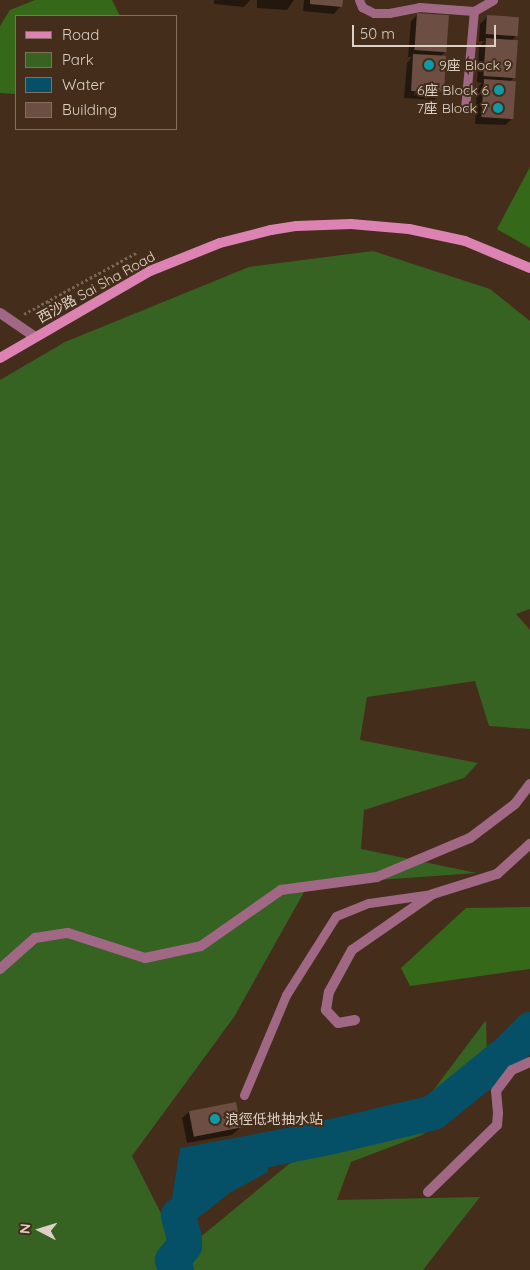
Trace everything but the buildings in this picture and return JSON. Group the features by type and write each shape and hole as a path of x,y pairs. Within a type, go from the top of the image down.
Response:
{"main road":[{"name":"西沙路 Sai Sha Road","path":"0,358 124,284 173,260 246,235 297,226 351,224 409,229 465,242 530,268"}],"street":[{"path":"0,313 35,338"},
{"path":"0,969 35,938 68,933 145,958 201,946 281,890 377,877 470,838 515,804 530,784"},
{"path":"355,1020 338,1023 326,1010 329,992 352,950 433,894 497,874 530,844"},
{"path":"428,1192 497,1125 496,1092 512,1070 530,1062"}],"lane":[{"path":"359,0 362,7 374,13 388,13 419,6 474,11 493,0"},
{"path":"465,109 474,11"},
{"path":"244,1095 286,994 336,916 369,903 433,894"}],"path":[{"path":"48,302 136,253"}],"green space":[{"path":"35,0 112,0 120,15 15,15 15,94 0,93 0,26 10,10"},
{"path":"530,167 530,248 497,229"},
{"path":"373,251 490,289 530,321 530,609 516,614 530,630 530,729 489,726 475,681 367,697 360,740 478,763 464,778 364,810 361,849 477,873 308,885 234,1017 132,1156 181,1253 289,1164 420,1108 486,1020 488,1085 422,1135 351,1162 337,1200 480,1197 423,1270 0,1270 0,380 65,342 249,267"},
{"path":"530,907 530,969 410,986 401,968 466,908"}],"water":[{"path":"261,1133 268,1172 231,1192 186,1227 169,1218 180,1148"}],"waterway":[{"path":"262,1150 328,1137 433,1112 507,1052 530,1029"},
{"path":"176,1270 172,1260 184,1245 178,1215"}],"place":[{"name":"9座 Block 9","path":"429,65"},
{"name":"6座 Block 6","path":"499,90"},
{"name":"7座 Block 7","path":"498,108"},
{"name":"浪徑低地抽水站","path":"215,1119"}]}
